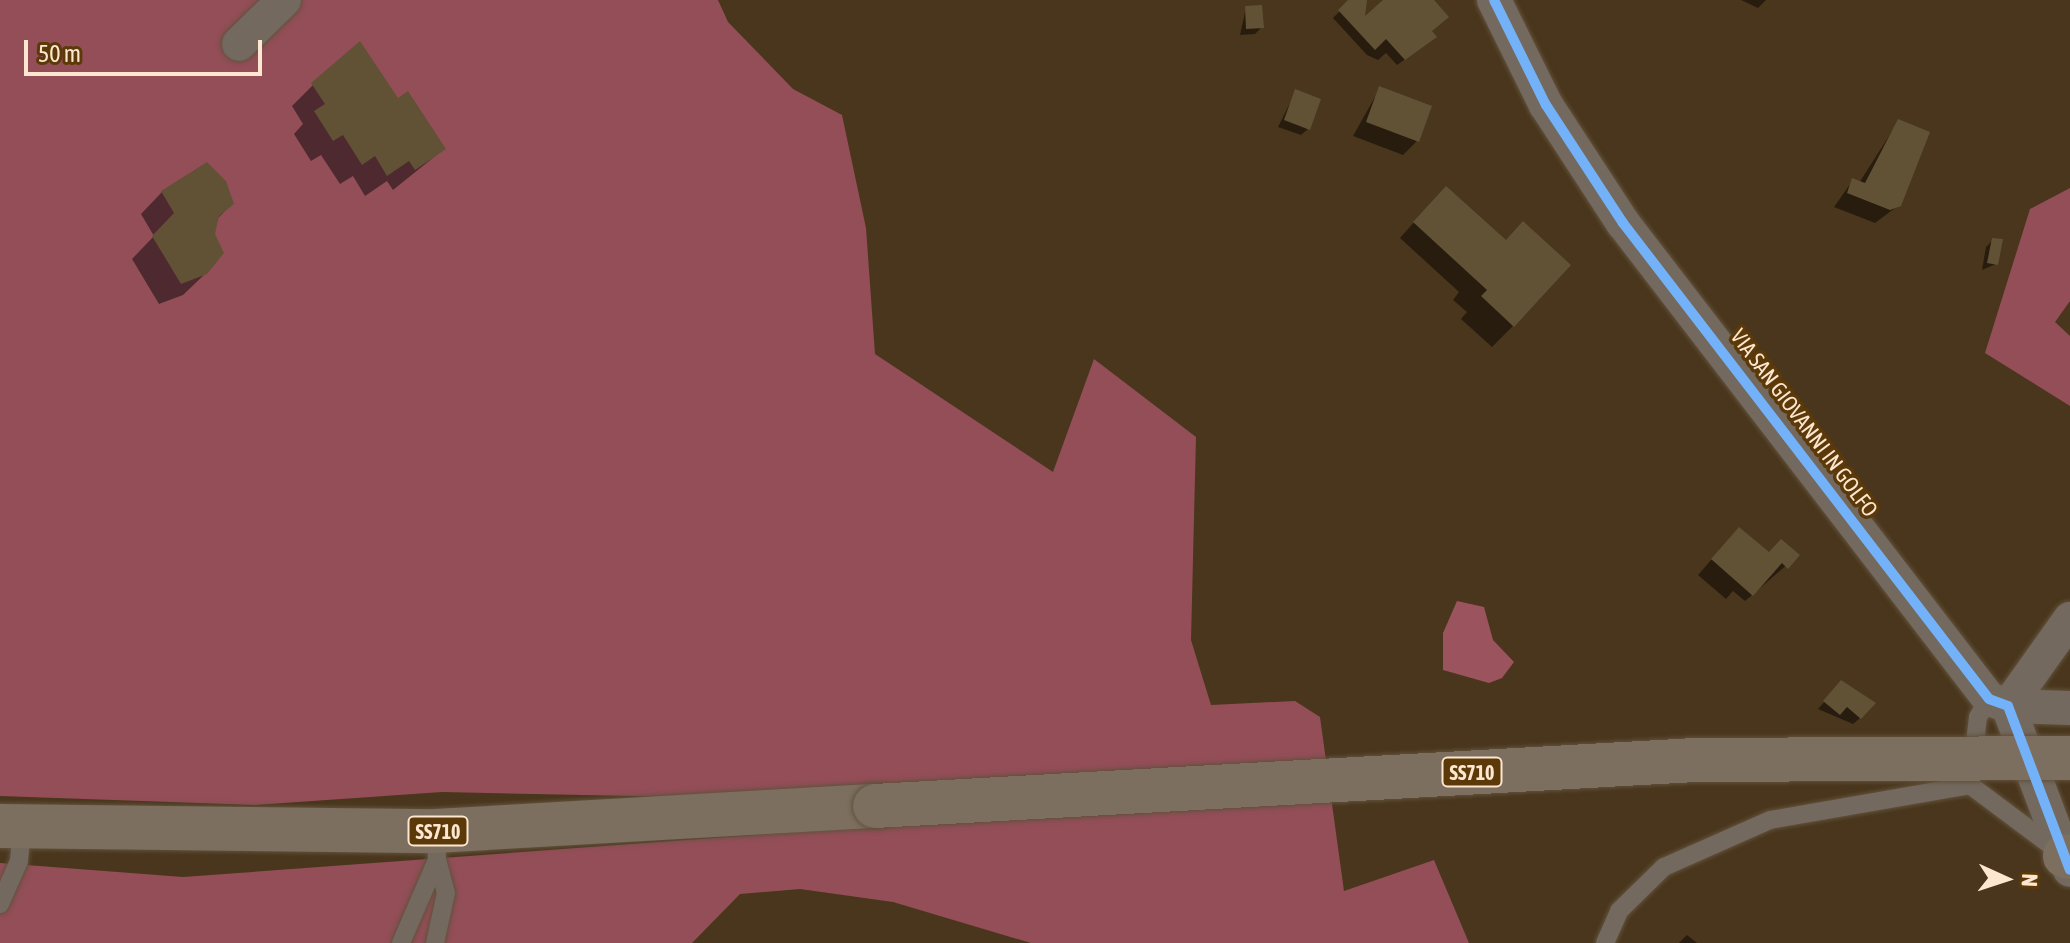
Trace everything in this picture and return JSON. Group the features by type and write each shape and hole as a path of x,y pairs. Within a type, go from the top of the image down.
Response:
{"main road":[{"name":"SS710","path":"11,827 436,845 875,806 1694,760 2070,758"}],"street":[{"path":"239,44 284,0"},
{"name":"VIA SAN GIOVANNI IN GOLFO","path":"1494,0 1546,105 1623,223 1999,703 2068,861"},
{"path":"1999,703 2070,619"},
{"path":"1999,703 2070,708"}],"lane":[{"path":"1970,785 1978,717 1999,703"},
{"path":"1605,943 1619,911 1664,867 1770,820 1970,785 2068,861"},
{"path":"0,904 19,861 11,827"},
{"path":"401,943 436,845"},
{"path":"435,943 446,893 436,845"}],"shaded area":[{"path":"0,0 718,0 728,22 793,89 842,115 866,228 875,354 1053,472 1094,359 1196,437 1191,640 1211,705 1295,701 1320,717 1344,891 1434,860 1469,943 1031,943 893,902 800,889 740,894 692,943 0,943 0,863 183,877 877,826 682,797 442,792 255,805 0,796"},
{"path":"2070,188 2070,301 2055,322 2070,336 2070,406 1985,353 2030,209"},
{"path":"1457,601 1484,607 1493,640 1514,662 1502,678 1489,683 1443,670 1443,633"}],"building":[{"path":"1348,0 1367,0 1365,16 1383,0 1434,0 1449,17 1432,31 1437,37 1405,60 1386,39 1375,50 1338,10"},
{"path":"1262,5 1264,28 1246,29 1245,6"},
{"path":"360,41 398,98 408,91 446,149 415,170 409,161 387,176 375,156 362,165 343,135 333,141 314,111 325,104 311,83"},
{"path":"1379,86 1432,106 1419,142 1366,122"},
{"path":"1295,89 1321,99 1310,130 1284,120"},
{"path":"1898,119 1930,132 1901,206 1890,210 1847,193 1852,178 1865,183"},
{"path":"207,162 226,181 234,204 219,216 215,234 224,253 207,274 181,284 152,236 174,213 161,191"},
{"path":"1446,186 1506,240 1523,221 1571,265 1514,327 1481,296 1487,290 1413,222"},
{"path":"1992,238 2003,239 1998,265 1987,263"},
{"path":"1739,527 1769,552 1781,539 1800,555 1788,569 1782,563 1753,596 1711,559"},
{"path":"1841,680 1876,703 1861,719 1847,707 1840,715 1823,701"}],"cycle path":[{"path":"1494,0 1546,105 1623,223 1989,699 2008,706 2070,870"}]}
